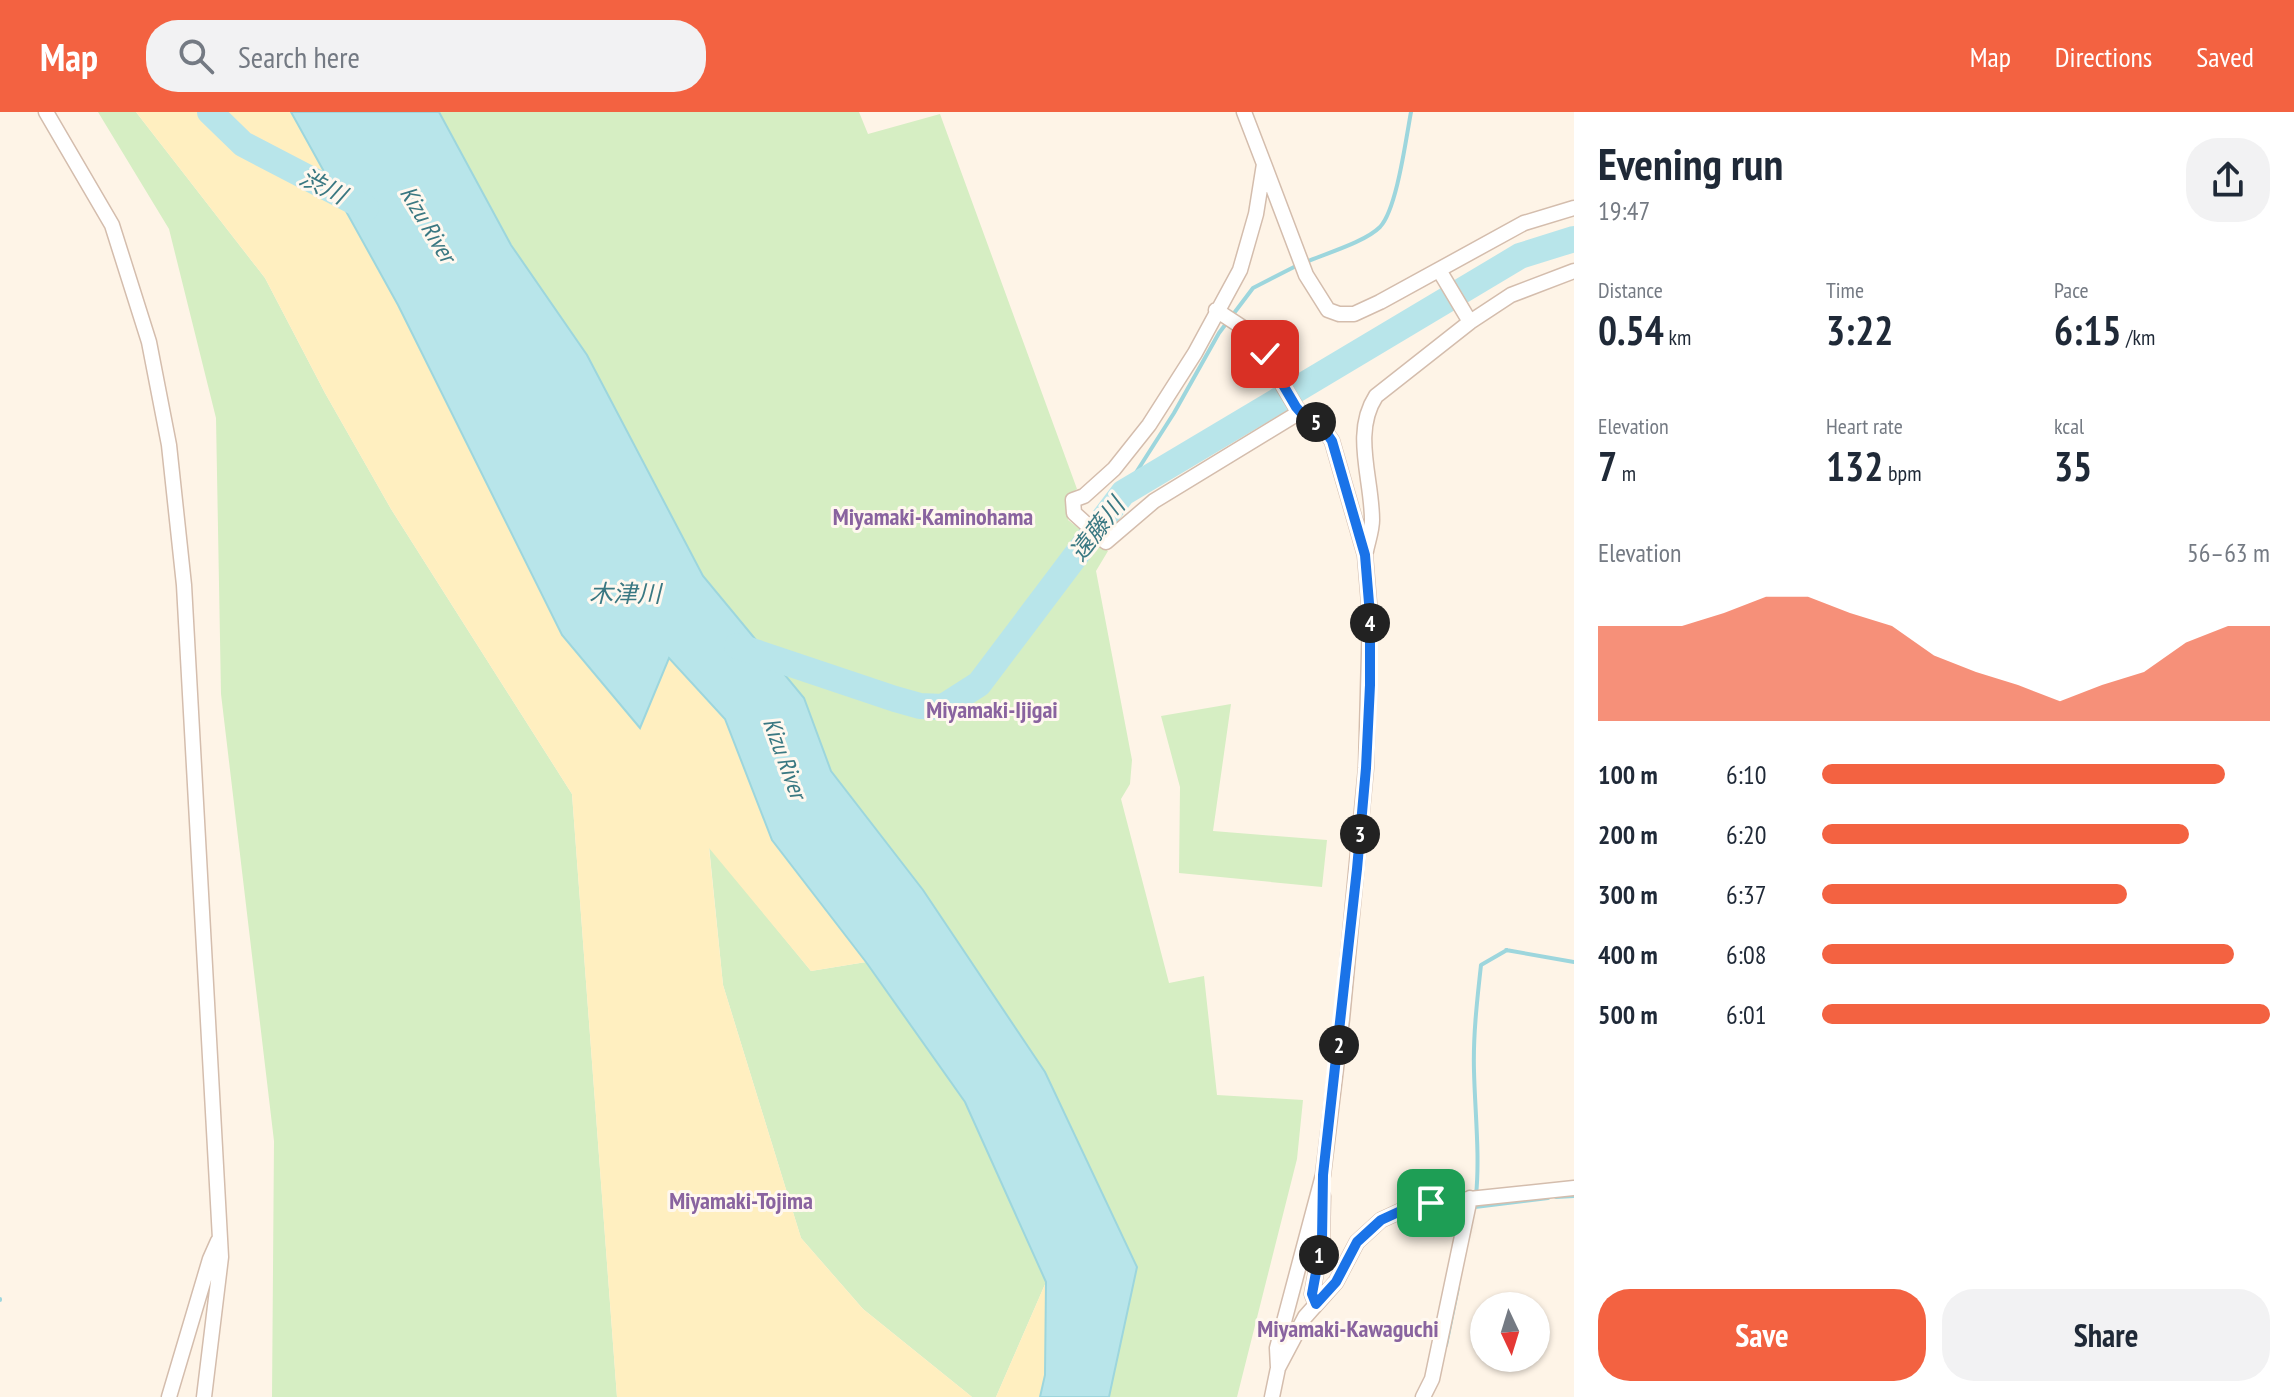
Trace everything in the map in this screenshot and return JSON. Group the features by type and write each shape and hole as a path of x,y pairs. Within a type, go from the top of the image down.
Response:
{"street":[{"path":"46,112 112,225 149,342 169,445 184,585 221,1257 204,1397"},
{"path":"1244,112 1303,268 1328,310 1339,314 1354,314 1441,275 1524,223 1574,208"},
{"path":"1264,164 1256,214 1240,270 1195,353 1149,425 1114,469 1084,496 1073,500 1074,513 1106,542 1154,501 1300,412"},
{"path":"1365,555 1372,523 1363,439 1369,407 1376,396 1468,318 1511,295 1574,271"},
{"path":"1441,275 1468,318"},
{"path":"1216,310 1251,333 1300,412 1321,425 1332,441 1365,555 1370,615 1366,768 1342,1019 1323,1175 1322,1240 1312,1294 1316,1304"},
{"path":"1272,1397 1278,1368 1277,1348 1323,1175"},
{"path":"1278,1368 1305,1317 1336,1282 1357,1242 1381,1220 1405,1209 1470,1198 1574,1188"},
{"path":"1423,1397 1432,1379 1470,1198"},
{"path":"169,1397 210,1259 220,1237"}],"green space":[{"path":"98,112 136,112 265,278 391,509 572,794 617,1397 272,1397 274,1141 221,694 216,418 169,229"},
{"path":"439,112 859,112 868,134 940,114 1077,489 1068,495 1068,520 1108,551 1096,571 1132,760 1130,784 1121,799 1169,983 1204,976 1217,1095 1303,1100 1297,1159 1237,1397 1109,1397 1137,1267 1045,1072 923,890 831,771 804,698 703,576 587,355 511,245"},
{"path":"1231,704 1213,831 1327,840 1322,887 1179,873 1180,787 1161,716"},
{"path":"709,846 811,971 866,962 965,1101 1046,1282 996,1397 972,1397 863,1309 801,1238 723,985"}],"sand":[{"path":"136,112 291,112 398,305 562,635 639,727 669,658 725,719 772,841 866,962 811,971 709,848 723,985 801,1238 863,1309 972,1397 617,1397 572,794 391,509 265,278"},
{"path":"1046,1282 1045,1375 1040,1397 996,1397"}],"water":[{"name":"木津川","path":"291,112 439,112 511,245 587,355 703,576 804,698 831,771 923,890 1045,1072 1137,1267 1109,1397 1040,1397 1045,1375 1046,1282 965,1102 866,962 772,840 725,719 669,658 640,728 562,635 398,305"}],"waterway":[{"name":"渋川","path":"210,112 243,144 366,208"},
{"path":"1306,262 1356,242 1380,227 1396,190 1411,112"},
{"name":"遠藤川","path":"737,646 895,699 920,706 943,707 979,684 1123,493 1520,256 1574,239"},
{"path":"1123,493 1174,413 1219,333 1253,288 1298,265"},
{"path":"1506,950 1574,962"},
{"path":"1476,1196 1474,1045 1481,965 1507,950"},
{"path":"1556,1197 1574,1196"},
{"path":"1475,1207 1548,1198"},
{"path":"1446,1345 1458,1287"}],"district":[{"name":"Miyamaki-Kaminohama","path":"933,516"},
{"name":"Miyamaki-Ijigai","path":"992,709"},
{"name":"Miyamaki-Tojima","path":"741,1200"},
{"name":"Miyamaki-Kawaguchi","path":"1348,1328"}],"route":[{"path":"1265,354 1296,407 1303,415 1321,425 1332,441 1365,555 1370,615 1366,768 1342,1019 1323,1175 1322,1240 1312,1294 1316,1304 1336,1282 1357,1242 1381,1220 1405,1209 1431,1203"}],"water label":[{"name":"Kizu River","path":"428,224"},
{"name":"Kizu River","path":"785,758"}]}
